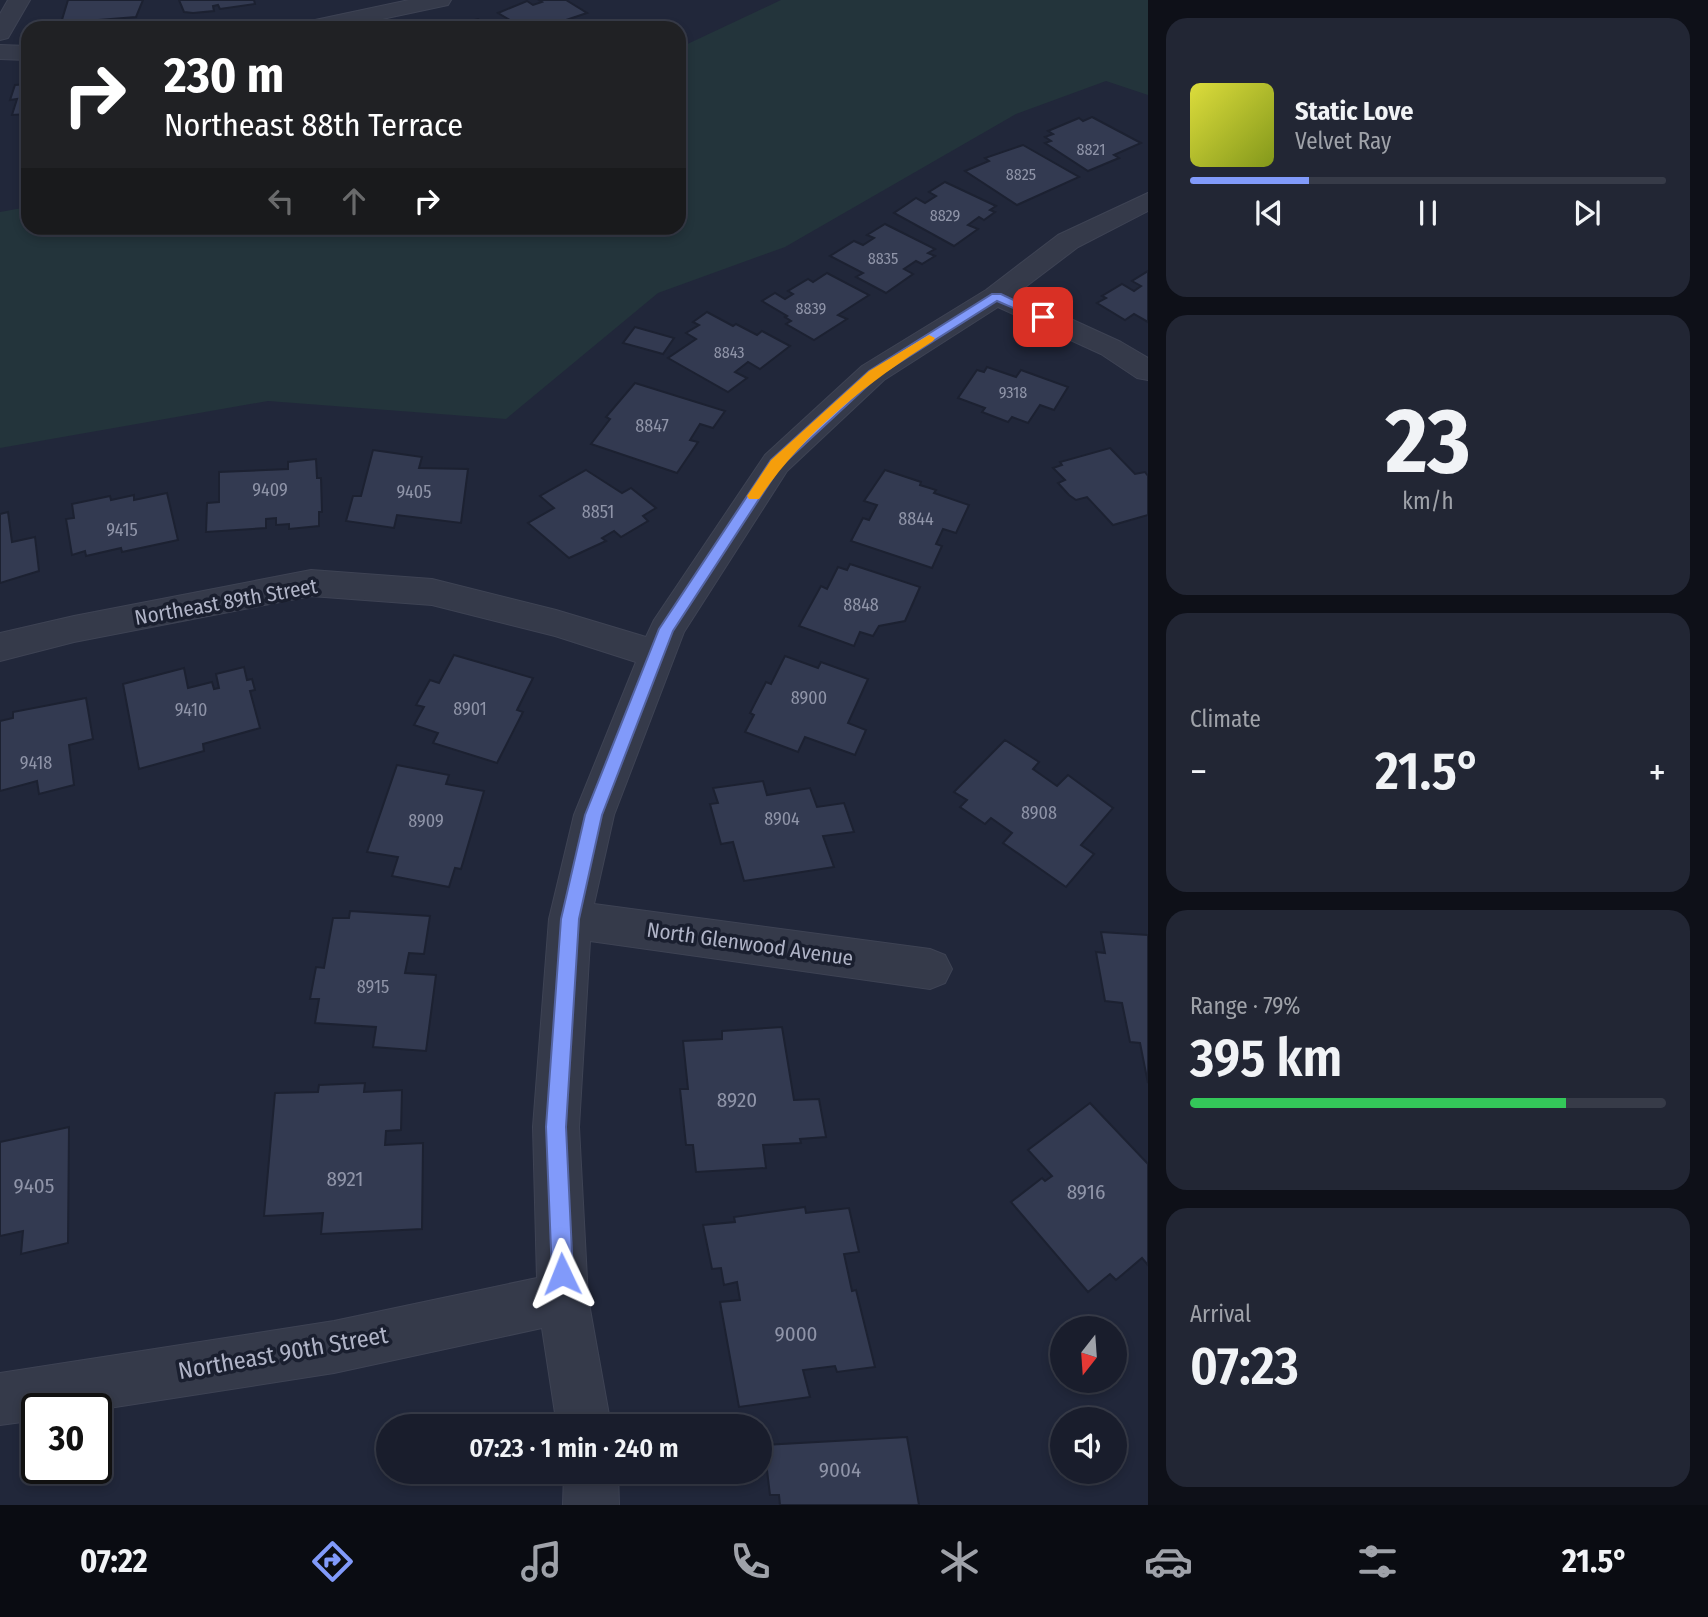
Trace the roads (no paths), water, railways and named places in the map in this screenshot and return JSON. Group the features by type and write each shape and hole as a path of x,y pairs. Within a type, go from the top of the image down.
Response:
{"street":[{"path":"0,33 19,0"},
{"path":"342,21 440,0"},
{"path":"0,52 21,53"},
{"path":"582,1414 564,1298 556,1127 570,919 594,815 667,629 776,463 873,373 996,296 1068,241 1148,201"},
{"path":"996,296 1111,348 1148,371"},
{"name":"Northeast 89th Street","path":"0,647 74,629 311,583 432,592 556,623 656,654"},
{"name":"North Glenwood Avenue","path":"570,919 930,969"},
{"name":"Northeast 90th Street","path":"0,1399 334,1347 564,1298"},
{"path":"591,1505 592,1484"}]}
